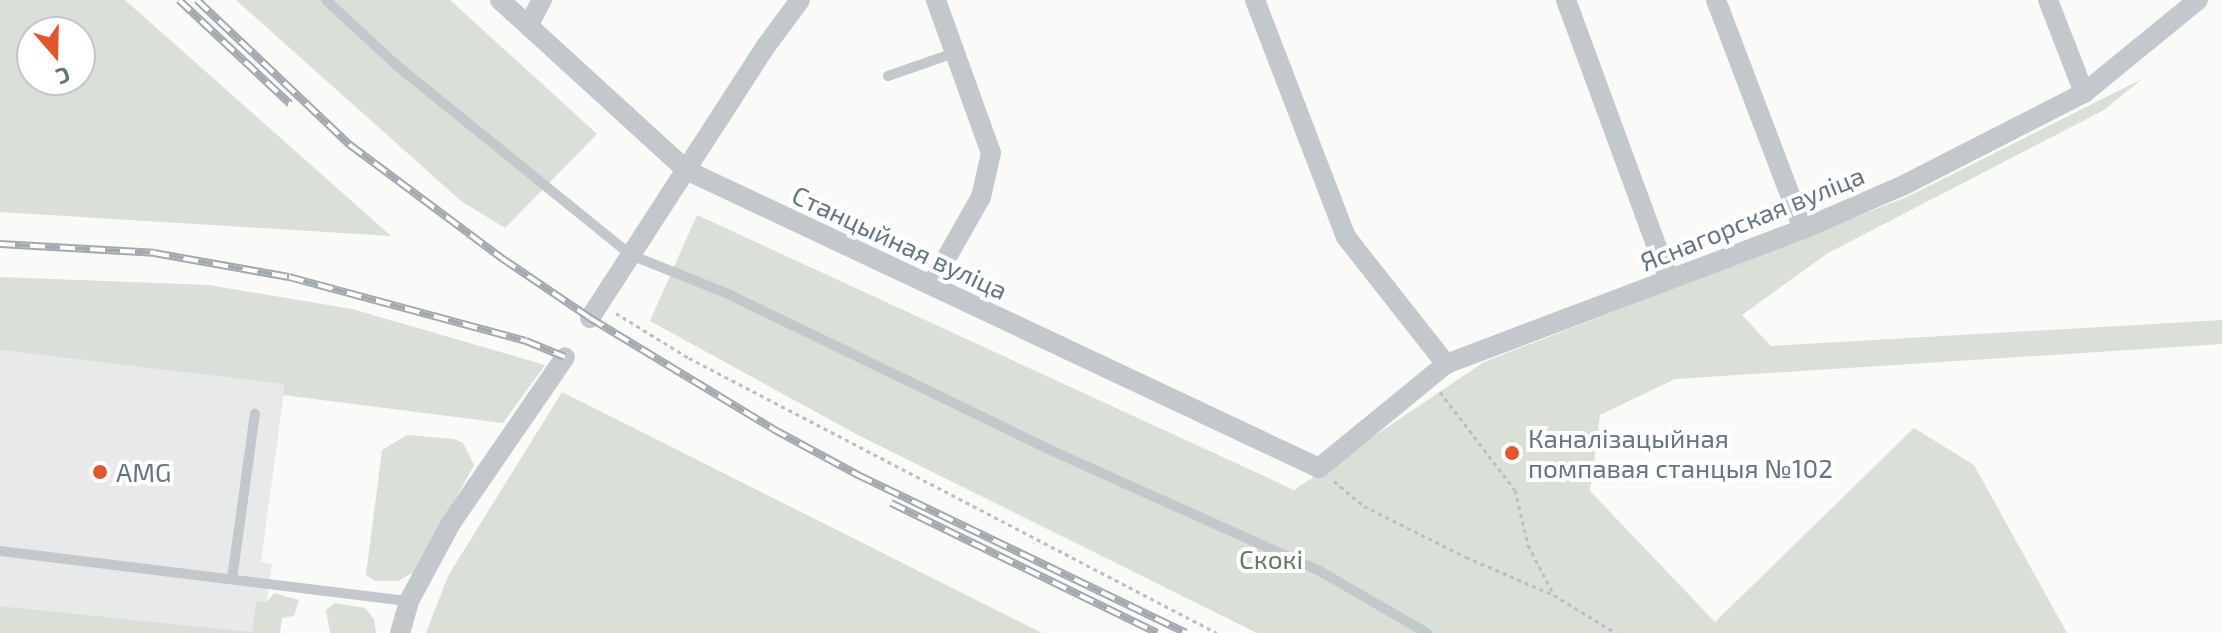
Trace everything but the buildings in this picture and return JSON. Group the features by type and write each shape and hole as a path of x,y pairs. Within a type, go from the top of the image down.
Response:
{"street":[{"name":"Станцыйная вуліца","path":"500,0 686,170 1319,468"},
{"path":"528,26 542,0"},
{"path":"595,310 800,0"},
{"path":"931,285 981,197 991,153 936,0"},
{"path":"1255,0 1346,237 1438,371"},
{"path":"1566,0 1669,280"},
{"path":"1716,0 1803,229"},
{"path":"2048,0 2084,93"},
{"name":"Яснагорская вуліца","path":"1319,468 1438,371 1803,229 1902,186 2084,93 2198,0"},
{"path":"400,633 409,601 451,523 565,357"}],"lane":[{"path":"326,0 395,64 631,255 726,293 1046,448 1318,570 1427,633"},
{"path":"888,76 954,53"},
{"path":"232,579 255,414"},
{"path":"0,551 409,601"}],"path":[{"path":"595,310 1217,633"},
{"path":"1438,371 1515,490 1528,545 1554,595"},
{"path":"1319,468 1364,506 1466,557 1554,595 1616,633"}],"shaded area":[{"path":"0,350 285,384 261,562 272,564 267,602 256,601 252,632 0,606"}],"green space":[{"path":"0,0 125,0 391,236 0,212"},
{"path":"236,0 450,0 597,134 505,228 461,201"},
{"name":"Скокі","path":"2142,79 2104,110 1828,253 1742,315 1771,346 2222,320 2222,344 1675,379 1600,415 1590,491 1715,622 1914,428 1974,465 2067,633 1257,633 858,435 650,321 697,215 1294,490 1484,362 1907,197"},
{"path":"0,277 209,285 352,309 545,365 503,423 283,395 284,384 0,350"},
{"path":"562,392 1042,633 426,633 448,576"},
{"path":"407,435 454,439 463,443 474,465 416,571 398,581 375,581 366,575 382,450"},
{"path":"274,593 299,600 294,616 282,618 280,633 0,633 0,606 252,632 256,601 267,602"},
{"path":"335,603 365,608 374,619 376,633 330,633 326,610"}],"railway":[{"path":"179,0 290,104"},
{"path":"197,0 350,145 503,259 590,318 773,429 858,475 1186,633"},
{"path":"0,244 154,253 289,277 526,341 565,357"},
{"path":"891,503 1157,633"}],"place":[{"name":"Каналізацыйная помпавая станцыя №102","path":"1512,453"},
{"name":"AMG","path":"100,472"}]}
